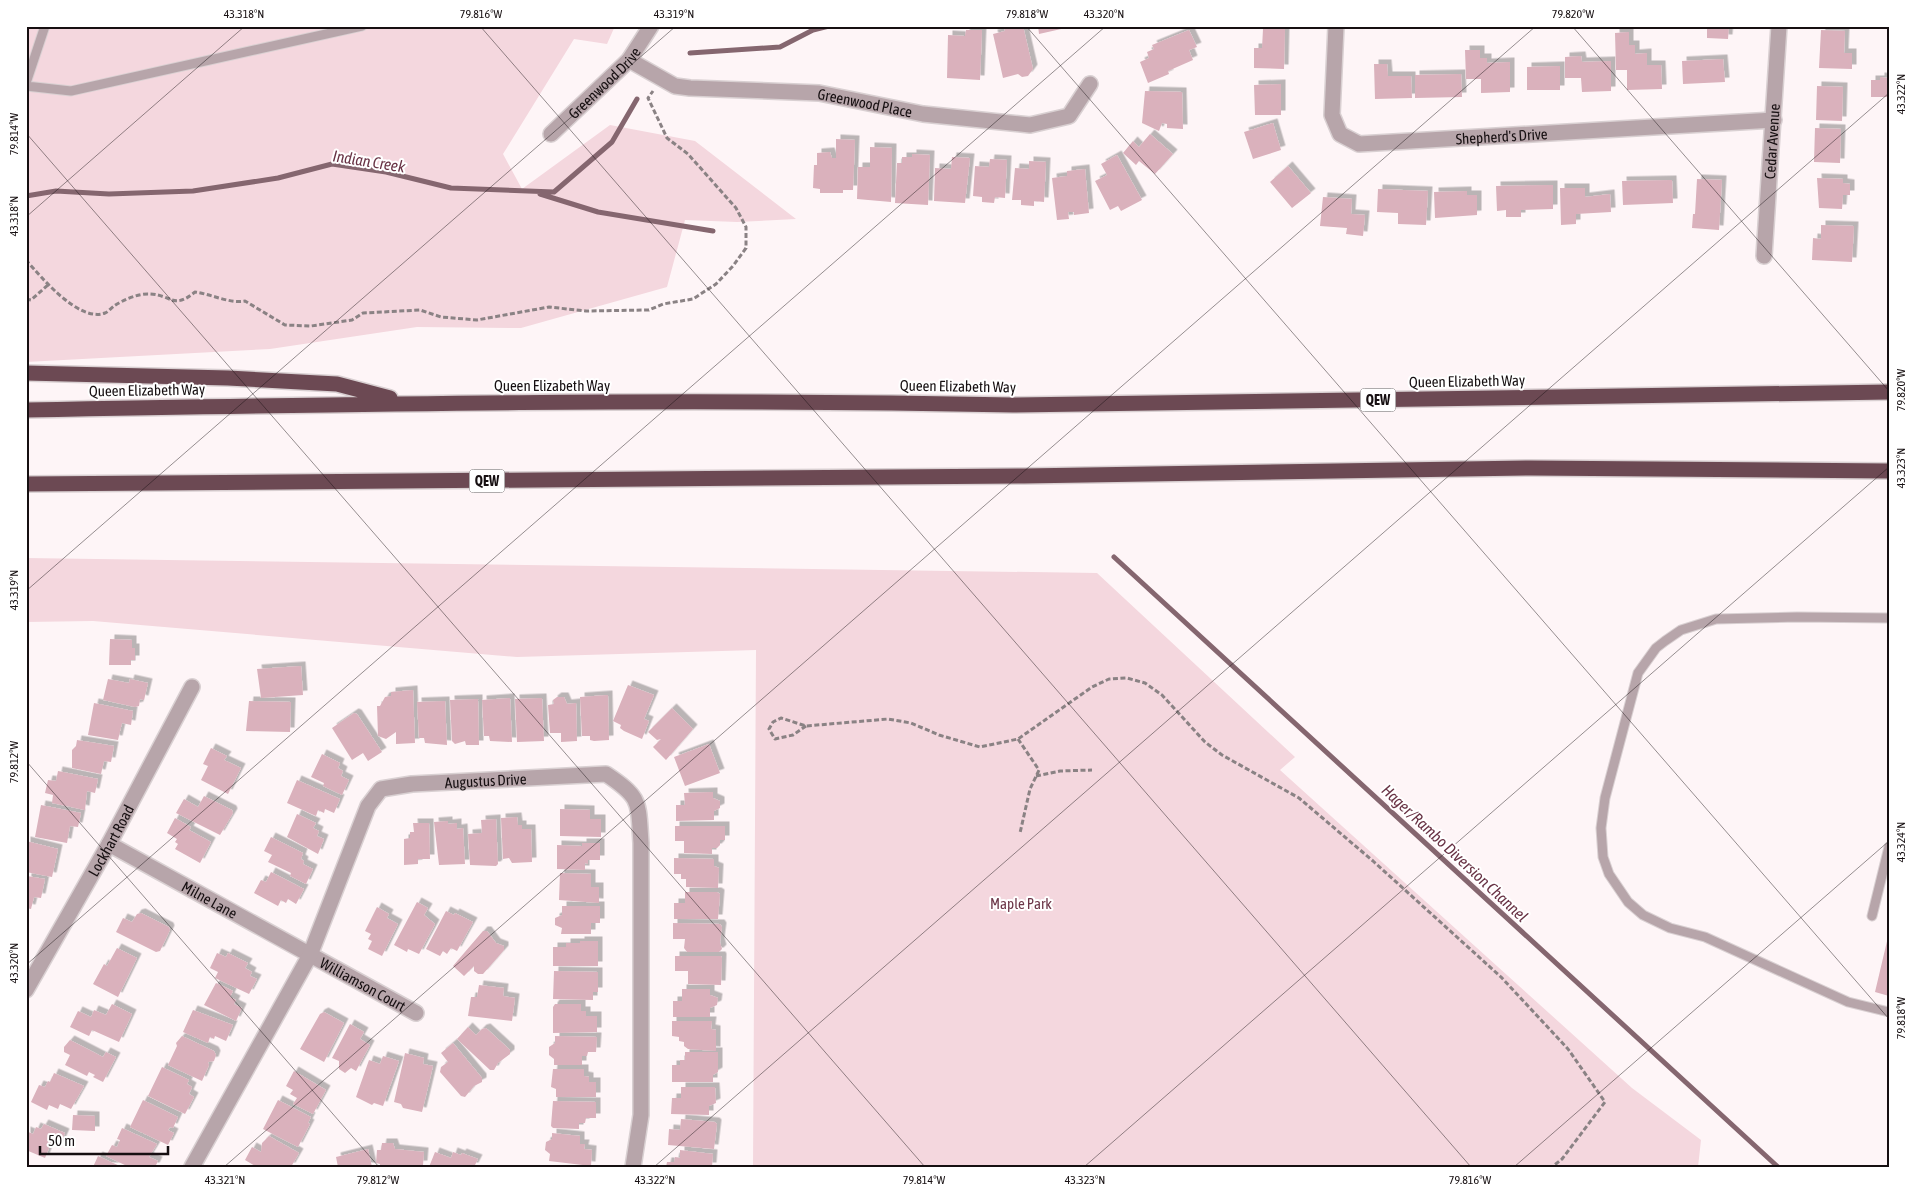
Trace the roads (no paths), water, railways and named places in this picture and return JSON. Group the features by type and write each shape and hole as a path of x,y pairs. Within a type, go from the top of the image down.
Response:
{"highway":[{"path":"26,373 228,378 337,384 410,403"},
{"name":"Queen Elizabeth Way","path":"26,410 410,403 868,402 1013,406 1889,392"},
{"name":"QEW","path":"26,484 641,480 1530,468 1889,472"}],"street":[{"name":"Greenwood Drive","path":"551,134 629,60 651,26"},
{"name":"Shepherd's Drive","path":"1336,26 1332,115 1340,134 1359,144 1774,120"},
{"name":"Cedar Avenue","path":"1764,256 1779,26"},
{"name":"Greenwood Place","path":"629,60 675,86 820,92 923,114 1030,125 1069,116 1090,84"},
{"name":"Lockhart Road","path":"26,990 109,844 192,687"},
{"name":"Augustus Drive","path":"192,1167 310,955 368,806 381,789 412,784 606,774 629,789 639,806 641,843 640,1115 633,1167"},
{"name":"Milne Lane","path":"109,844 310,955"},
{"name":"Williamson Court","path":"310,955 416,1013"}],"lane":[{"path":"26,82 45,26"},
{"path":"26,86 71,91 362,26"},
{"path":"1889,618 1797,617 1716,619 1681,630 1665,641 1656,648 1638,673 1605,798 1601,828 1603,857 1609,874 1618,891 1642,915 1670,928 1705,937 1848,1002 1889,1012"},
{"path":"1872,916 1889,847"}],"waterway":[{"name":"Indian Creek","path":"690,53 780,47 813,30 829,26"},
{"name":"Indian Creek","path":"26,196 56,191 109,194 193,191 278,178 332,164 386,172 451,188 554,192 612,142 637,99"},
{"name":"Hager/Rambo Diversion Channel","path":"540,194 598,212 713,231"},
{"name":"Hager/Rambo Diversion Channel","path":"1114,557 1778,1167"}],"park label":[{"name":"Maple Park","path":"1021,903"}]}
